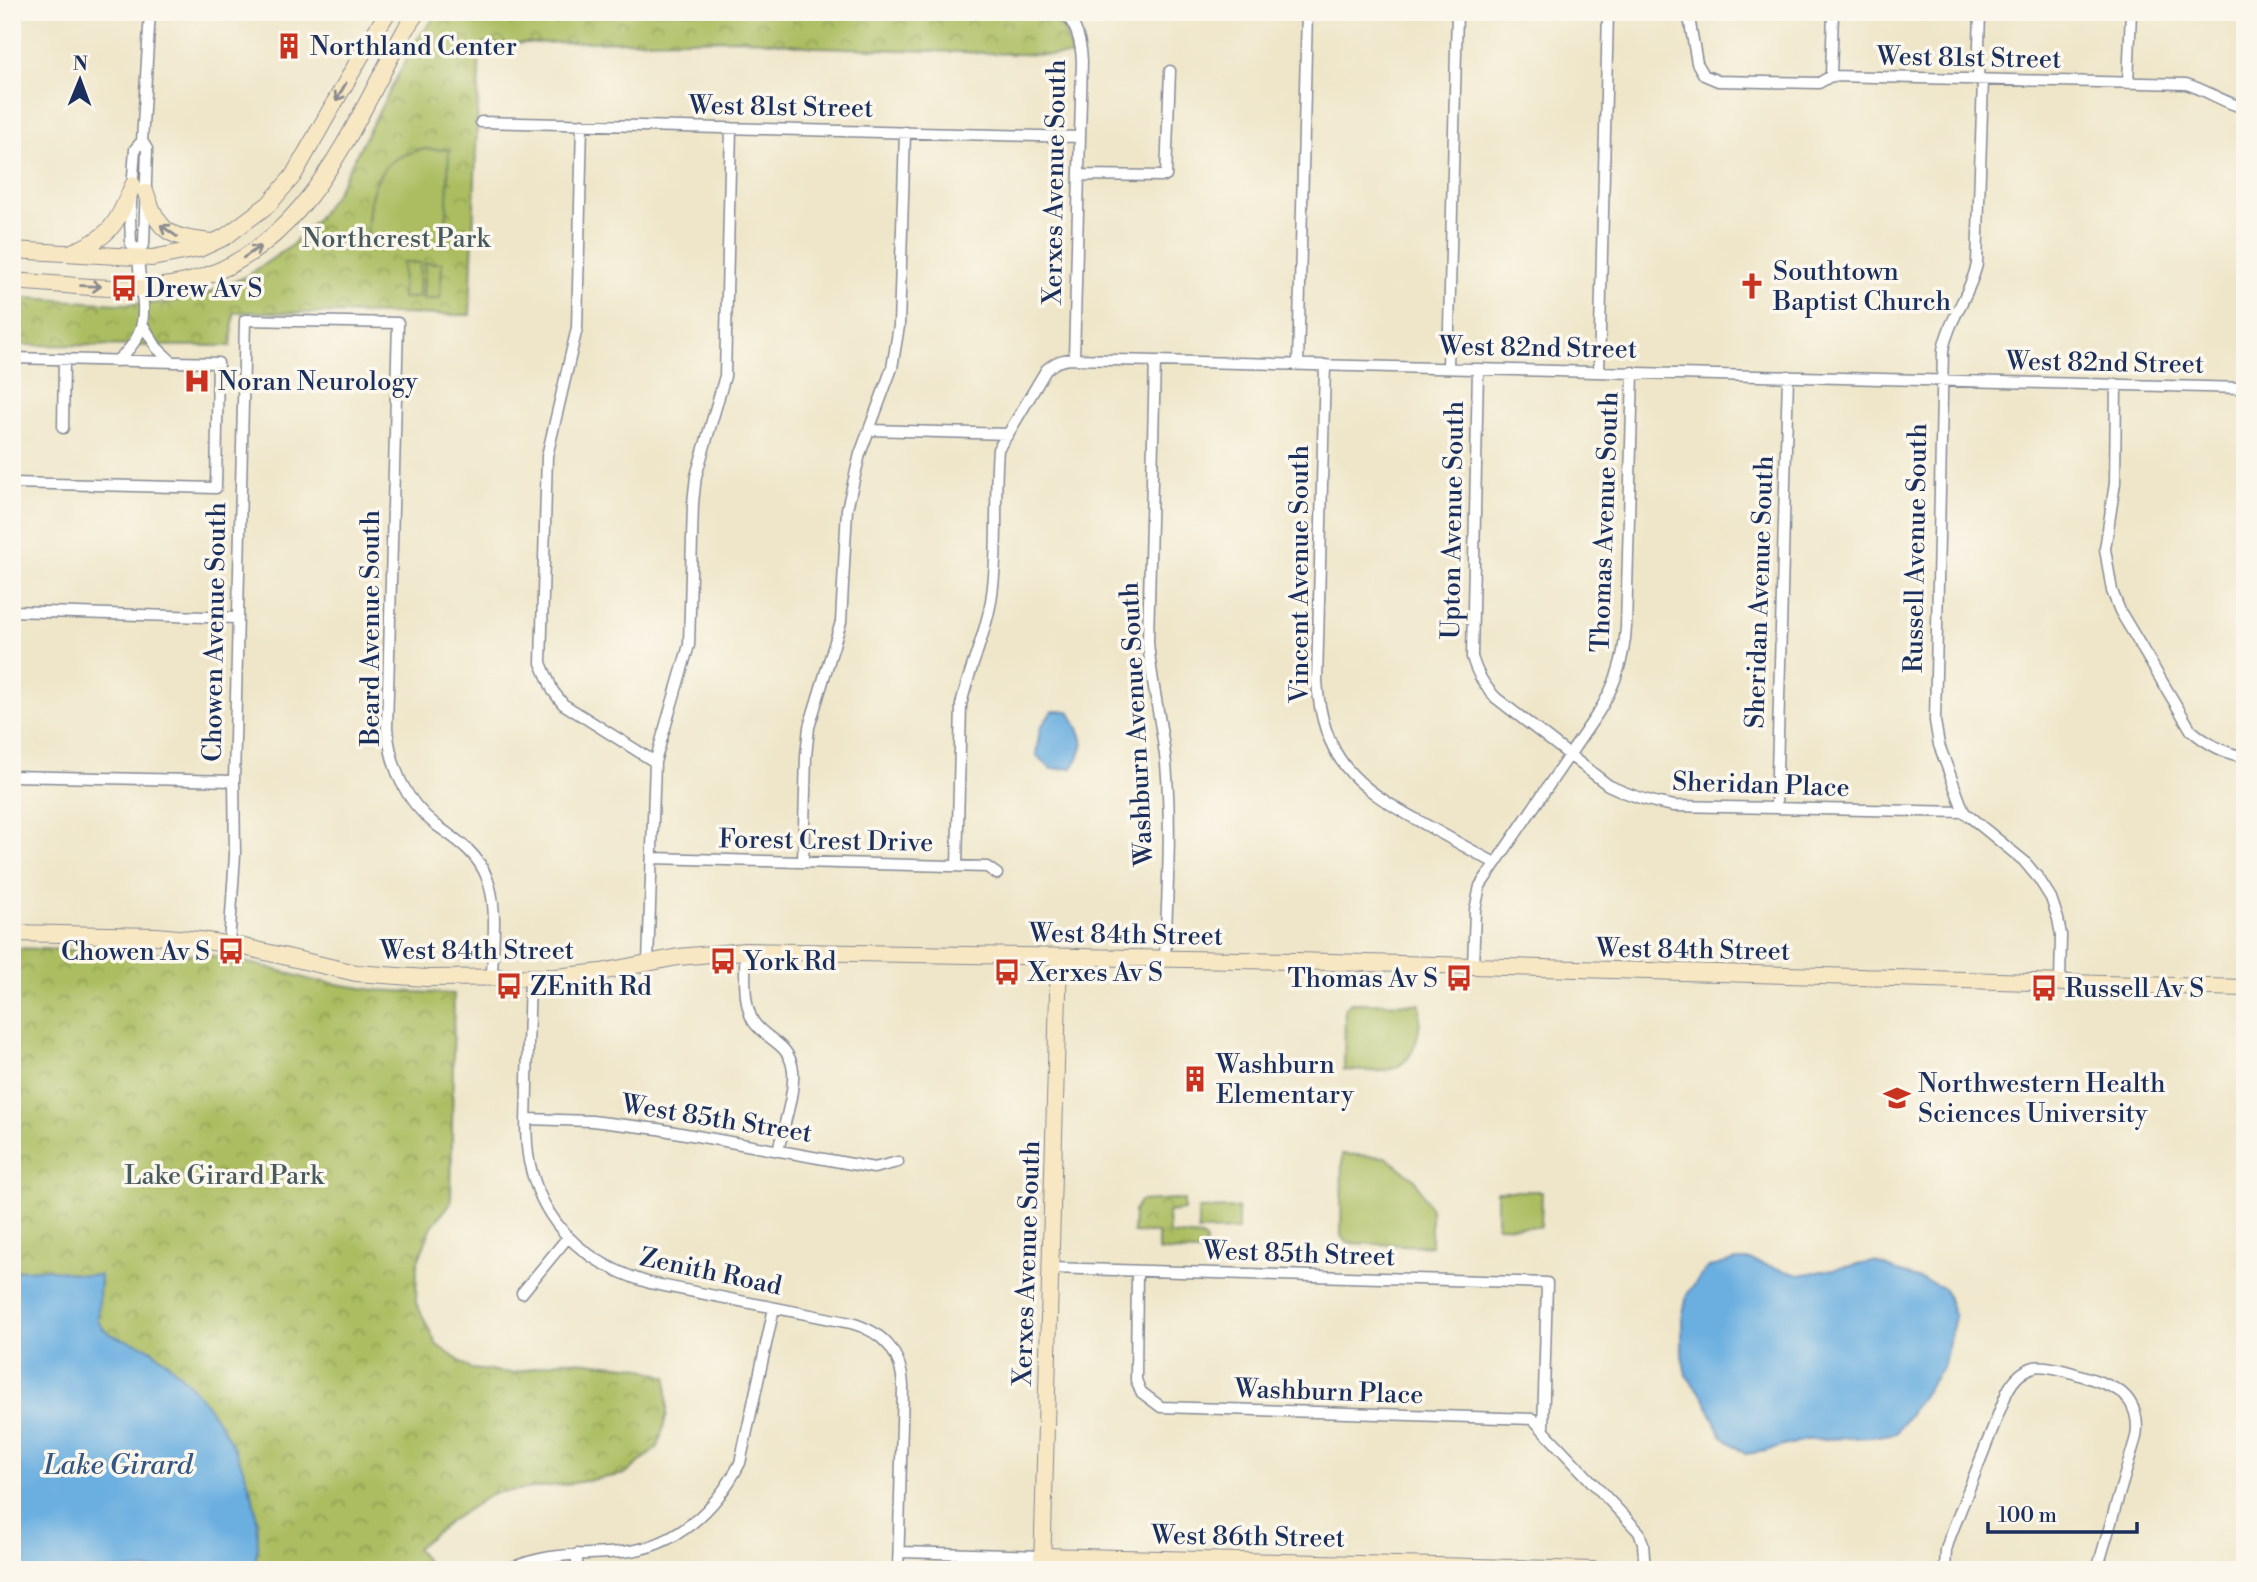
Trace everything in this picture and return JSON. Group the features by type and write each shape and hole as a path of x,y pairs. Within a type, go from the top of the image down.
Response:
{"street":[{"path":"116,360 132,347 143,325 138,254 131,244 139,189 135,149 142,141 150,12"},
{"path":"12,250 169,256 199,249 248,222 269,204 293,176 388,12"},
{"path":"12,281 93,286 171,285 218,270 249,255 297,214 317,190 417,12"},
{"name":"Xerxes Avenue South","path":"1064,12 1077,30 1081,45 1074,359"},
{"path":"1298,364 1307,12"},
{"name":"Upton Avenue South","path":"1448,368 1457,12"},
{"name":"Thomas Avenue South","path":"1599,372 1608,12"},
{"name":"West 81st Street","path":"1688,12 1697,63 1704,75 1718,81 1819,83 1831,76 2186,84 2209,92 2232,105 2245,108"},
{"path":"1831,76 1833,12"},
{"name":"Russell Avenue South","path":"1964,812 1958,791 1946,769 1935,721 1943,350 1947,330 1973,284 1978,264 1980,12"},
{"path":"2128,83 2131,12"},
{"path":"1079,175 1166,176 1170,71"},
{"name":"West 81st Street","path":"481,122 1080,137"},
{"path":"582,124 577,328 547,456 541,663 553,691 563,704 655,762"},
{"path":"648,963 655,762 689,645 696,476 725,376 731,128"},
{"path":"803,862 809,727 841,622 846,509 860,454 892,368 899,326 905,132"},
{"path":"139,189 162,227 181,238 214,242"},
{"path":"67,253 90,245 108,233 139,189"},
{"name":"Beard Avenue South","path":"245,320 398,323 387,728 389,750 395,771 418,809 469,849 487,877 493,911 492,979"},
{"name":"Chowen Avenue South","path":"229,944 235,855 233,781 245,320"},
{"path":"143,325 157,348 172,362"},
{"path":"12,358 218,363 216,488 12,483"},
{"name":"West 82nd Street","path":"1007,434 1046,370 1064,359 2245,388"},
{"path":"63,428 64,360"},
{"name":"Washburn Avenue South","path":"1155,361 1148,641 1168,793 1165,960"},
{"name":"Vincent Avenue South","path":"1325,365 1317,681 1325,730 1348,772 1366,789 1385,803 1494,863"},
{"name":"Upton Avenue South","path":"1478,369 1472,657 1485,686 1496,698 1570,755"},
{"name":"Thomas Avenue South","path":"1473,967 1476,898 1480,886 1610,694 1625,650 1633,372"},
{"name":"Sheridan Avenue South","path":"1776,808 1788,376"},
{"path":"2116,384 2115,483 2105,548 2112,591 2120,611 2191,730 2218,750 2245,757"},
{"path":"870,430 1007,434 998,449 991,599 986,625 961,705 957,866"},
{"path":"12,611 237,618"},
{"name":"Sheridan Place","path":"1570,755 1608,785 1651,803 1674,806 1964,812"},
{"path":"12,776 233,781"},
{"path":"1964,812 2024,861 2051,898 2061,935 2060,983"},
{"name":"Forest Crest Drive","path":"652,858 987,867 997,874"},
{"name":"West 84th Street","path":"12,933 156,936 229,944 356,973 391,977 530,979 601,972 700,954 745,951 2245,988"},
{"path":"745,951 747,999 754,1021 781,1045 793,1070 778,1151"},
{"name":"Xerxes Avenue South","path":"1042,1563 1059,957"},
{"name":"Zenith Road","path":"530,979 526,1119 528,1159 535,1185 547,1208 579,1249 600,1264 625,1276 650,1283 866,1327 879,1335 898,1358 903,1372 898,1570"},
{"path":"788,1056 801,1051"},
{"name":"West 85th Street","path":"526,1119 592,1121 658,1129 874,1168 898,1162"},
{"path":"522,1293 568,1237"},
{"name":"West 85th Street","path":"1050,1268 1547,1283 1543,1430"},
{"name":"Washburn Place","path":"1137,1270 1136,1380 1142,1392 1161,1407 1533,1419 1543,1430"},
{"path":"506,1570 551,1555 625,1552 648,1547 673,1537 713,1506 740,1463 774,1308"},
{"path":"1945,1570 1950,1537 2012,1381 2034,1367 2046,1366 2122,1393 2136,1413 2138,1425 2097,1570"},
{"path":"1543,1430 1639,1532 1645,1570"},
{"name":"West 86th Street","path":"900,1552 1042,1563 1595,1570"},
{"path":"577,1570 578,1554"}],"green space":[{"name":"Northcrest Park","path":"439,12 1046,12 1064,30 1072,56 816,47 744,39 480,44 470,315 234,312 231,346 12,345 12,297 119,304 164,303 205,294 245,277 291,246 315,221 336,193 416,41"},
{"path":"420,149 449,150 446,239 440,244 367,242 371,198 379,177 394,160"},
{"path":"403,262 420,263 419,298 402,298"},
{"path":"425,263 442,263 440,299 423,299"},
{"name":"Lake Girard Park","path":"12,948 208,955 263,966 311,980 375,990 454,994 451,1203 432,1226 417,1264 416,1303 437,1345 471,1369 514,1373 565,1360 638,1367 667,1377 667,1413 658,1447 626,1474 493,1493 416,1548 433,1570 12,1570"},
{"path":"1351,1003 1420,1004 1416,1041 1413,1050 1402,1064 1382,1071 1344,1070 1345,1008"},
{"path":"1342,1154 1385,1157 1414,1178 1431,1209 1431,1246 1348,1243 1341,1236"},
{"path":"1497,1191 1542,1191 1541,1227 1497,1226"},
{"path":"1184,1200 1184,1210 1168,1212 1169,1234 1202,1237 1206,1241 1202,1252 1158,1251 1158,1233 1133,1233 1134,1211 1140,1201"},
{"path":"1238,1208 1238,1230 1198,1231 1198,1209"}],"water":[{"path":"1052,711 1069,711 1082,739 1081,752 1072,768 1051,769 1036,755 1040,729"},
{"path":"1736,1260 1750,1260 1799,1275 1874,1262 1944,1288 1955,1317 1943,1367 1896,1433 1872,1437 1805,1440 1745,1454 1720,1434 1704,1398 1686,1375 1682,1355 1682,1318 1687,1294 1707,1268"},
{"name":"Lake Girard","path":"46,1269 80,1275 100,1275 98,1321 102,1328 153,1351 197,1393 217,1419 234,1448 247,1479 255,1510 258,1541 253,1570 12,1570 12,1272"}],"place":[{"name":"Northland Center","path":"289,46"},
{"name":"Southtown Baptist Church","path":"1752,286"},
{"name":"Drew Av S","path":"124,288"},
{"name":"Noran Neurology","path":"197,381"},
{"name":"Chowen Av S","path":"231,951"},
{"name":"York Rd","path":"723,961"},
{"name":"Xerxes Av S","path":"1007,972"},
{"name":"Thomas Av S","path":"1459,978"},
{"name":"ZEnith Rd","path":"509,986"},
{"name":"Russell Av S","path":"2044,988"},
{"name":"Washburn Elementary","path":"1195,1079"},
{"name":"Northwestern Health Sciences University","path":"1897,1098"}]}
